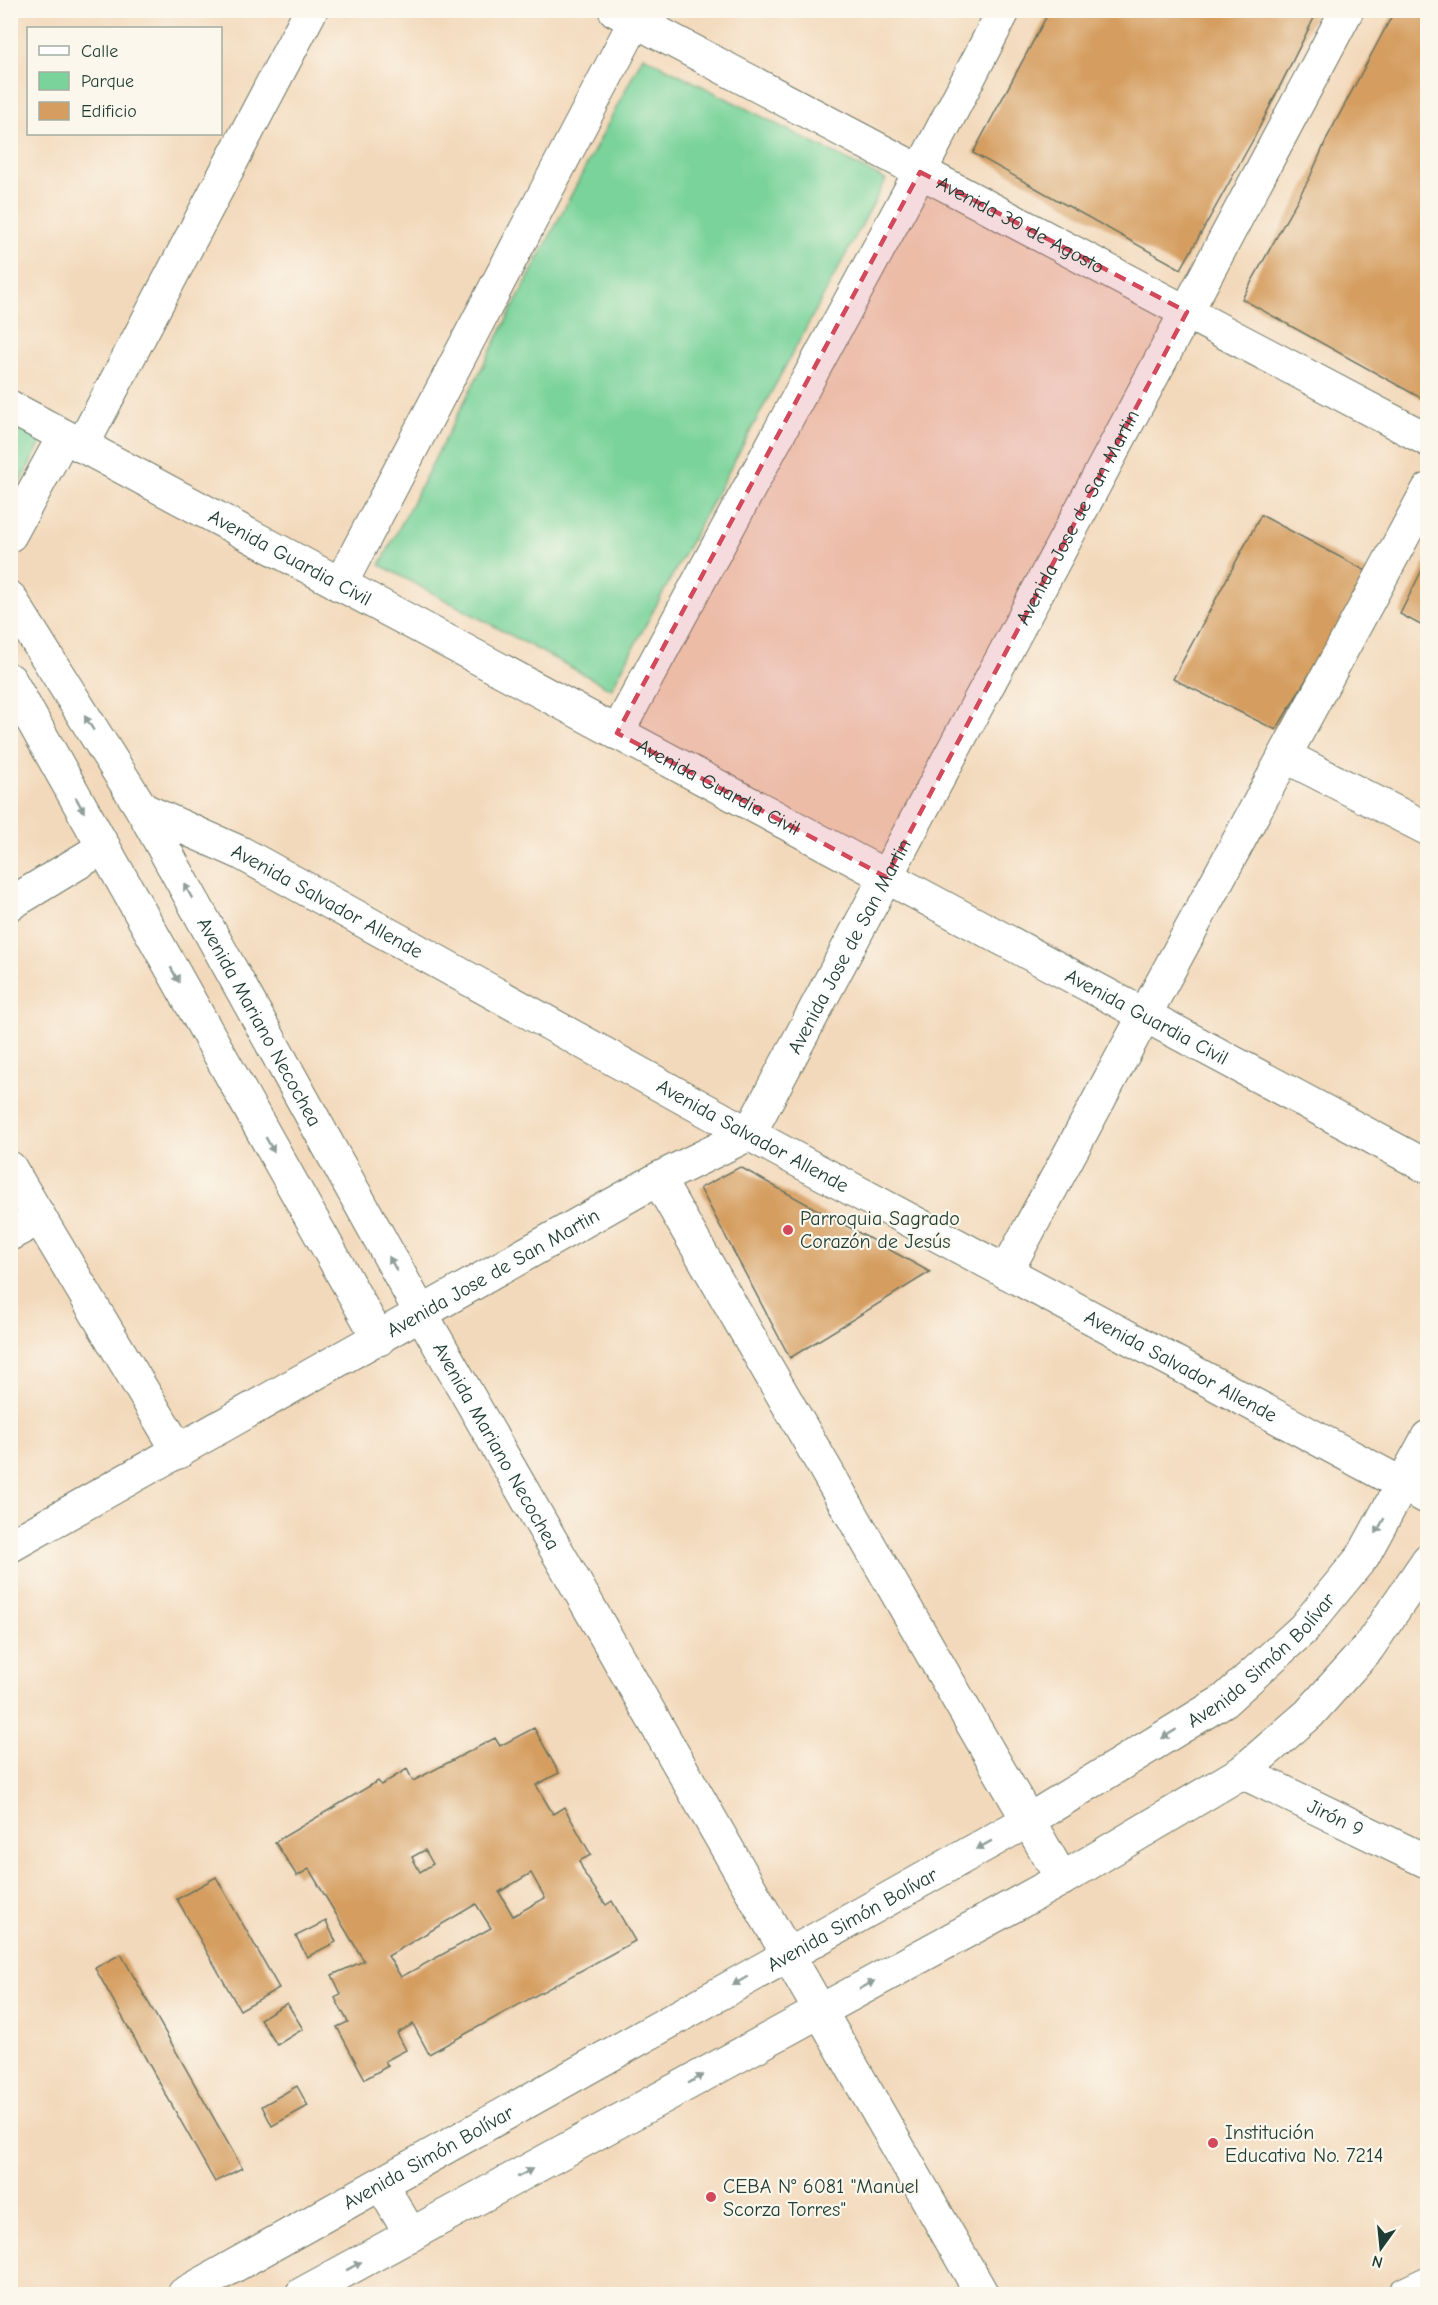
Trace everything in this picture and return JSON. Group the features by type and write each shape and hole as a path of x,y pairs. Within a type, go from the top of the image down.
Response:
{"street":[{"path":"10,535 73,441 310,10"},
{"path":"616,733 920,172 1004,10"},
{"name":"Avenida Jose de San Martin","path":"10,1546 379,1340 658,1179 749,1134 1347,10"},
{"path":"340,585 625,16"},
{"name":"Avenida 30 de Agosto","path":"625,16 1428,440"},
{"name":"Avenida Guardia Civil","path":"10,407 1428,1167"},
{"path":"1006,1272 1428,490"},
{"name":"Avenida Mariano Necochea","path":"10,598 142,809 422,1315 982,2295"},
{"path":"10,680 379,1340"},
{"path":"1285,756 1428,830"},
{"name":"Avenida Salvador Allende","path":"142,809 240,853 749,1134 1415,1492"},
{"path":"10,904 104,847"},
{"path":"10,1168 179,1452"},
{"path":"658,1179 1062,1879"},
{"path":"10,1234 40,1218"},
{"name":"Avenida Simón Bolívar","path":"184,2295 1029,1820 1225,1700 1303,1629 1415,1492 1428,1437"},
{"path":"302,2295 1062,1879 1242,1772 1309,1714 1368,1648 1428,1560"},
{"name":"Jirón 9","path":"1242,1772 1428,1862"},
{"path":"381,2184 411,2235"},
{"path":"1406,2295 1428,2283"}],"highlighted area":[{"path":"920,172 1187,312 886,877 617,733"}],"green space":[{"path":"643,56 886,180 611,689 380,565"},
{"path":"11,417 45,435 11,500"}],"building":[{"path":"1050,10 1318,10 1254,138 1181,269 973,153"},
{"path":"1395,10 1428,10 1428,402 1242,299 1310,177 1328,136"},
{"path":"1261,515 1370,573 1276,730 1173,679"},
{"path":"1428,558 1428,629 1400,614"},
{"name":"Parroquia Sagrado Corazón de Jesús","path":"740,1167 930,1272 790,1358 700,1188"},
{"path":"534,1728 559,1773 536,1785 553,1814 564,1807 591,1855 579,1861 586,1876 606,1905 612,1901 635,1941 429,2054 413,2024 397,2033 406,2050 385,2061 388,2066 365,2079 337,2027 348,2022 335,1998 341,1994 332,1975 364,1961 309,1869 297,1876 275,1842 378,1781 381,1785 407,1769 413,1781 495,1738 500,1746","holes":["425,1850 433,1864 420,1872 412,1857","531,1873 545,1898 513,1916 499,1892","476,1904 491,1928 401,1977 388,1956"]},
{"path":"216,1877 279,1988 240,2010 177,1899"},
{"path":"326,1921 336,1942 307,1957 296,1936"},
{"path":"121,1954 242,2168 215,2182 95,1968"},
{"path":"287,2003 303,2029 277,2045 260,2019"},
{"path":"297,2086 308,2106 272,2126 262,2106"}],"place":[{"name":"Parroquia Sagrado Corazón de Jesús","path":"788,1230"},
{"name":"Institución Educativa No. 7214","path":"1213,2143"},
{"name":"CEBA N° 6081 \"Manuel Scorza Torres\"","path":"711,2197"}]}
